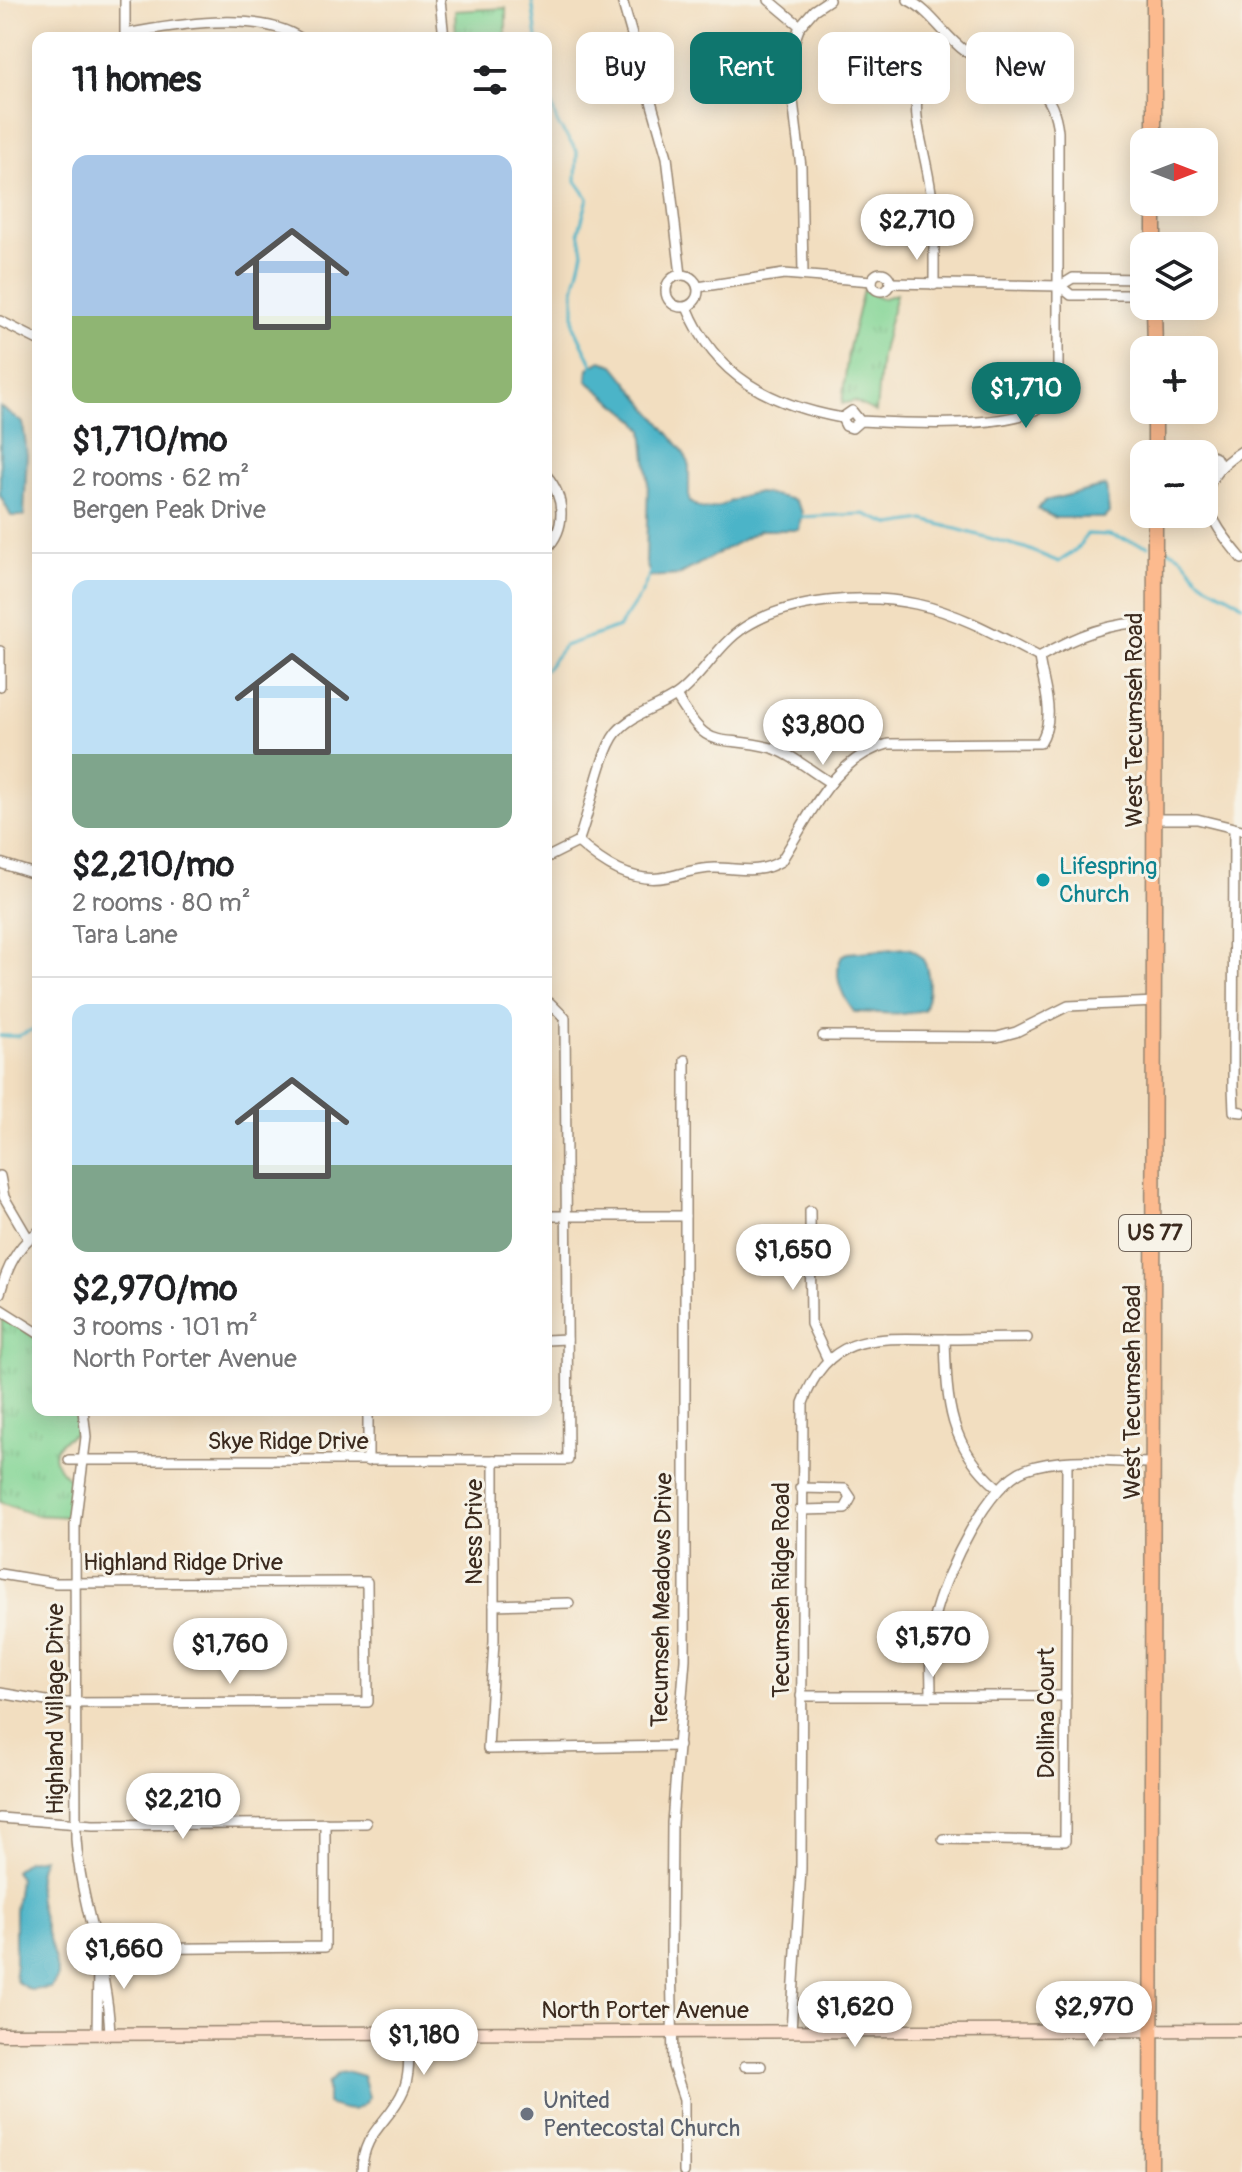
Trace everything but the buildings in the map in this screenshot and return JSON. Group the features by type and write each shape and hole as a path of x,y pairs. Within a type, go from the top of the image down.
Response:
{"main road":[{"path":"1154,0 1154,128"},
{"name":"West Tecumseh Road","path":"1151,2031 1155,528"},
{"name":"North Porter Avenue","path":"0,2034 1242,2030"},
{"name":"US 77","path":"1151,2031 1151,2172"}],"street":[{"path":"125,0 125,32"},
{"path":"440,0 443,32"},
{"path":"622,0 667,157 681,275"},
{"path":"769,0 800,26"},
{"path":"803,274 801,167 788,59 800,26 829,0"},
{"path":"908,0 944,32"},
{"path":"135,32 170,25 264,24 290,32"},
{"path":"687,307 706,344 742,383 783,404 842,418 852,411 860,421 967,422 1034,410 1053,390 1058,373 1060,286 1058,132 1055,113 1032,81 988,64 950,37"},
{"path":"915,104 917,129 932,196 934,285"},
{"path":"698,287 764,275 803,274 872,281 882,272 890,283 934,285 1060,286 1073,278 1130,279"},
{"path":"681,275 693,279 698,287 695,301 687,307 676,306 666,295 670,280 681,275"},
{"path":"1060,286 1071,295 1130,295"},
{"path":"0,321 32,337"},
{"path":"1242,451 1220,466 1211,479 1208,509 1215,526 1242,559"},
{"path":"1218,462 1220,466"},
{"path":"552,485 560,499 562,517 557,539 552,544"},
{"path":"552,855 578,842 592,805 599,769 614,734 644,709 676,696 725,642 748,625 780,610 820,602 916,604 992,631 1039,657"},
{"path":"1039,657 1081,634 1133,622 1155,622"},
{"path":"0,651 0,686"},
{"path":"578,842 614,870 640,878 664,878 695,869 750,873 767,869 781,861 831,783 849,761 868,749 888,744 1040,743 1048,730 1048,704 1039,657"},
{"path":"676,696 695,728 722,743 775,749 831,783"},
{"path":"1156,819 1197,819 1238,830 1233,1087 1234,1111 1242,1112"},
{"path":"0,863 32,873"},
{"path":"823,1036 997,1037 1016,1032 1068,1006 1156,1002"},
{"path":"552,1005 565,1018 567,1339 552,1340"},
{"name":"Tecumseh Meadows Drive","path":"684,2172 684,2099 673,2066 671,1853 685,1659 685,1060"},
{"path":"0,1176 4,1197 28,1238"},
{"path":"810,1211 811,1324 828,1360 862,1341 1027,1338"},
{"path":"552,1216 685,1216"},
{"path":"0,1293 6,1274 32,1236"},
{"path":"0,1309 32,1329"},
{"name":"Skye Ridge Drive","path":"83,1461 568,1460 567,1339"},
{"path":"945,1339 945,1385 952,1421 973,1461 998,1488"},
{"name":"Tecumseh Ridge Road","path":"791,2031 800,1896 800,1488 803,1403 818,1371 828,1360"},
{"name":"Highland Village Drive","path":"84,1416 86,1437 75,1512 76,1825 78,1867 98,1952 104,2033"},
{"path":"368,1416 368,1461"},
{"path":"69,1460 83,1461"},
{"name":"Ness Drive","path":"494,1460 494,1605 488,1749 679,1746"},
{"path":"931,1696 931,1645 936,1610 980,1514 998,1488 1028,1468 1067,1463 1154,1463"},
{"name":"Dollina Court","path":"943,1839 1065,1841 1067,1463"},
{"path":"800,1488 845,1489 851,1498 845,1509 800,1510"},
{"name":"Highland Ridge Drive","path":"0,1574 75,1583 367,1582 368,1702 75,1703"},
{"path":"494,1605 569,1603"},
{"path":"0,1693 24,1700 75,1703"},
{"path":"801,1696 1066,1696"},
{"path":"0,1818 76,1825 366,1823"},
{"path":"98,1952 325,1947 325,1823"},
{"path":"362,2172 363,2150 403,2091 409,2070 408,2033"},
{"path":"745,2066 761,2066"}],"green space":[{"path":"506,8 506,32 456,32 455,11"},
{"path":"863,290 881,299 896,294 881,356 876,412 854,401 842,404 848,352"},
{"path":"2,1314 32,1336 32,1416 76,1416 76,1433 59,1444 54,1456 59,1468 73,1482 72,1517 34,1515 0,1502"}],"water":[{"path":"601,361 614,365 682,450 689,463 689,500 705,509 755,493 794,500 802,512 799,530 760,530 679,575 651,577 646,563 648,479 643,430 636,420 587,381 588,368"},
{"path":"0,407 23,423 27,454 24,516 11,516 0,495"},
{"path":"1106,486 1109,513 1104,518 1055,518 1037,509 1045,501"},
{"path":"907,948 921,957 928,973 924,1010 904,1014 854,1012 839,978 842,956"},
{"path":"43,1858 37,1886 58,1976 51,1988 30,1990 17,1982 15,1974 15,1911 19,1878 14,1871 27,1861"},
{"path":"338,2073 363,2076 369,2097 365,2103 355,2109 327,2104 327,2084"}],"waterway":[{"path":"532,0 536,32"},
{"path":"552,106 557,123 577,151 576,181 588,198 579,231 583,252 574,289 574,326 594,368"},
{"path":"799,517 864,514 892,525 924,520 1025,548 1059,562 1079,547 1087,534 1109,535 1148,546"},
{"path":"1160,548 1178,554 1202,581 1242,605"},
{"path":"552,661 564,646 619,627 641,594 651,571"},
{"path":"0,1036 18,1036 32,1030"}],"place":[{"name":"Lifespring Church","path":"1043,880"},
{"name":"United Pentecostal Church","path":"527,2114"}]}
